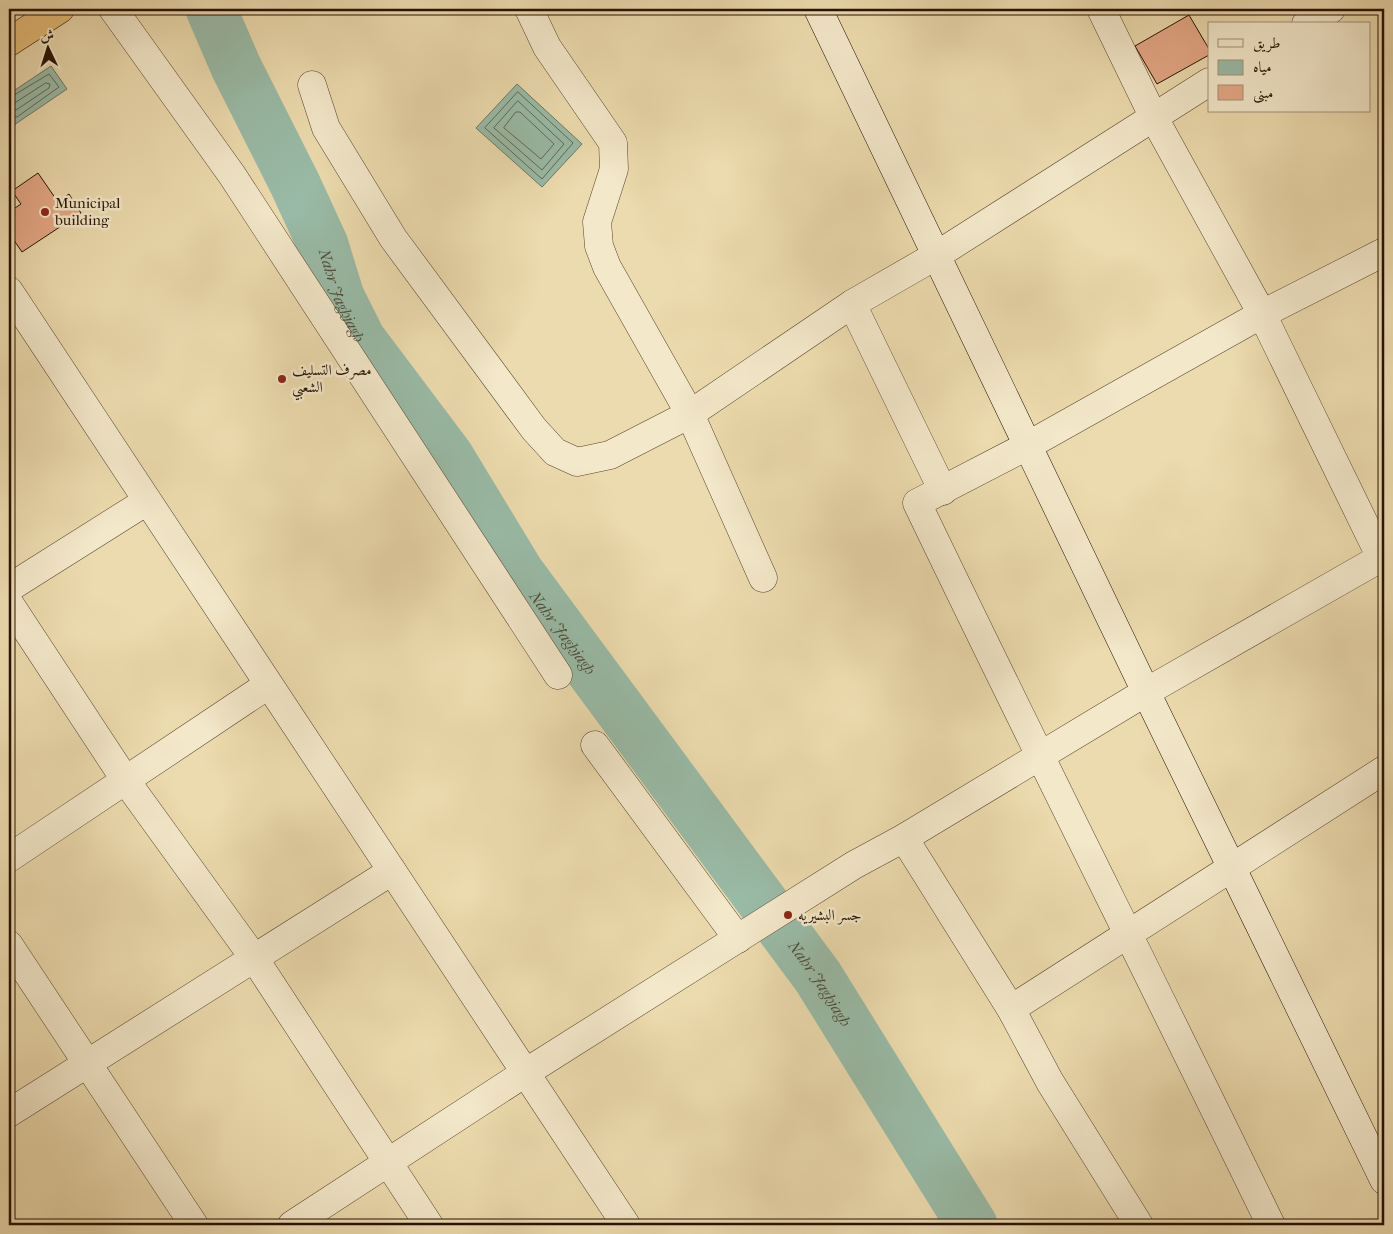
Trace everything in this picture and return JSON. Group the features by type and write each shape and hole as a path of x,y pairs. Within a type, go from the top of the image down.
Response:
{"highway":[{"path":"9,42 60,9"}],"street":[{"path":"113,9 232,175 558,675"},
{"path":"529,9 555,60 613,143 614,169 597,222 599,246 607,267 690,414 763,578"},
{"path":"292,1225 525,1073 854,865 904,838 1146,692 1383,560 1262,314 1153,116 1101,9"},
{"path":"1309,22 1331,9"},
{"path":"820,10 1146,692 1384,1180"},
{"path":"312,85 326,128 393,238 534,429 556,452 577,462 610,455 690,414 852,304 937,255 1208,83"},
{"path":"1272,1225 1129,933 1038,756 917,503 1028,446 1262,314 1384,252"},
{"path":"12,304 147,500 626,1225"},
{"path":"852,304 943,491"},
{"path":"9,588 147,500"},
{"path":"9,603 126,781 254,958 430,1225"},
{"path":"9,858 268,684"},
{"path":"595,745 738,939"},
{"path":"1011,1008 1384,770"},
{"path":"904,838 1011,1008 1050,1082 1138,1225"},
{"path":"9,1113 392,871"},
{"path":"9,945 194,1225"}],"water":[{"path":"51,66 67,89 14,125 9,117 9,94"},
{"path":"517,84 582,144 542,187 476,128"}],"building":[{"path":"1189,15 1208,47 1208,56 1157,84 1135,46"},
{"name":"Municipal building","path":"38,173 58,202 69,194 81,213 22,252 9,233 9,212 21,204 12,191"}],"waterway":[{"name":"Nahr Jaghjagh","path":"211,9 236,67 295,184 323,245 339,297 360,339 448,456 519,573 818,977 972,1225"}],"place":[{"name":"Municipal building","path":"45,212"},
{"name":"مصرف التسليف الشعبي","path":"282,379"},
{"name":"جسر البشيريه","path":"788,915"}]}
